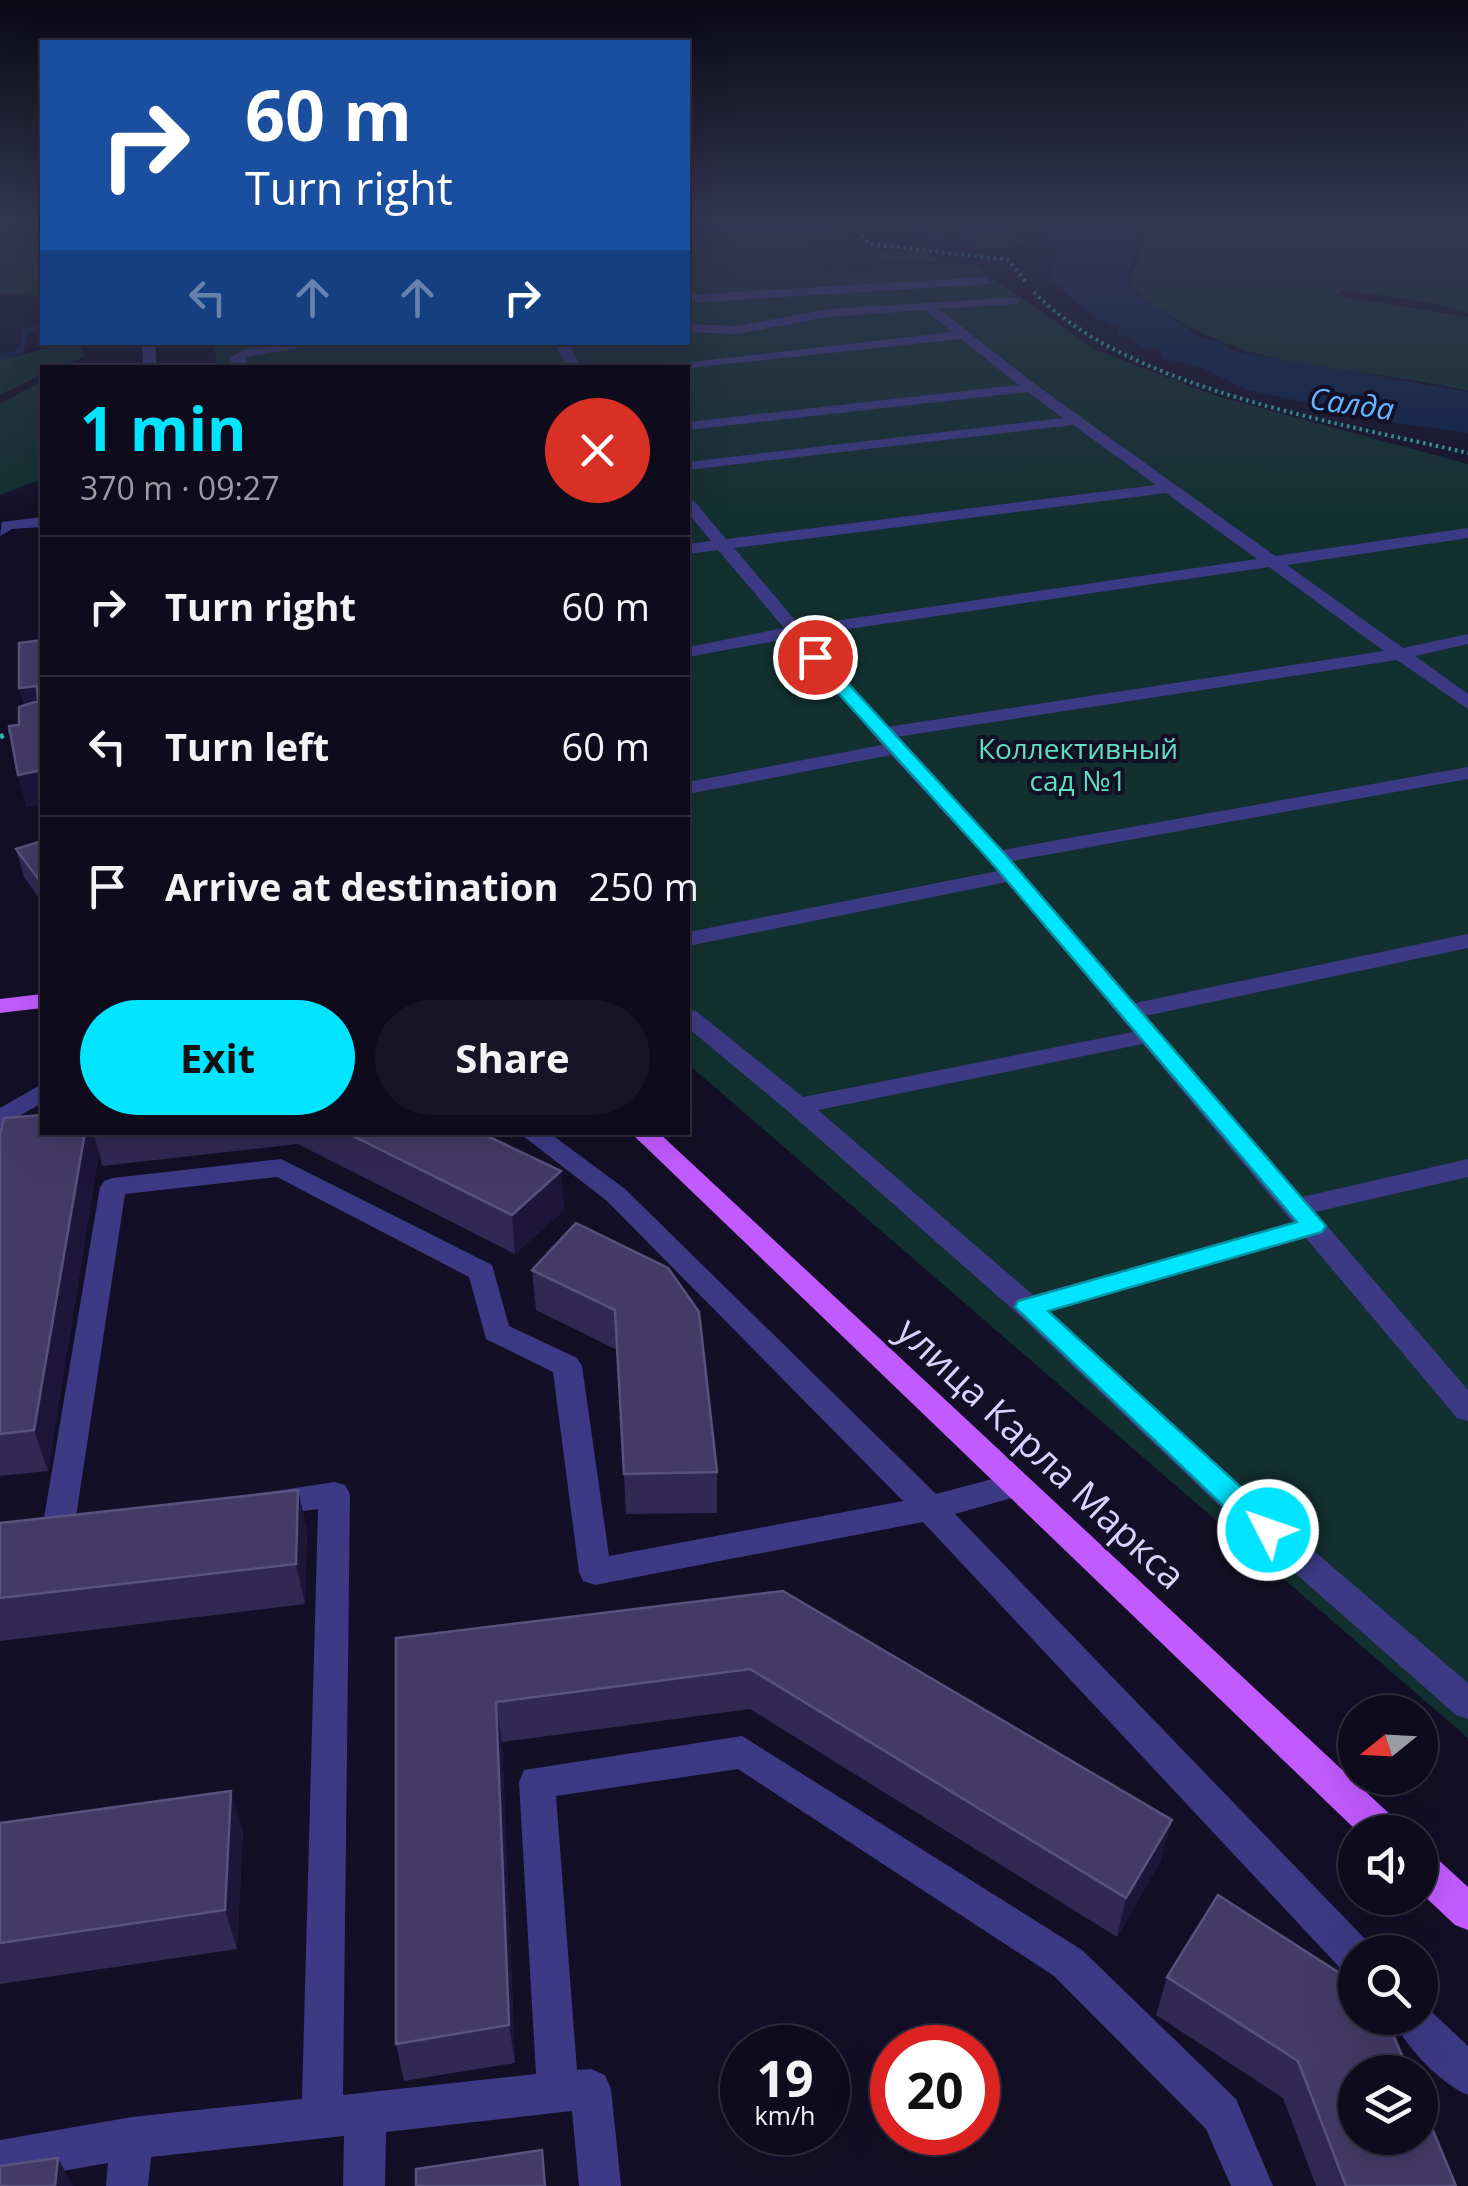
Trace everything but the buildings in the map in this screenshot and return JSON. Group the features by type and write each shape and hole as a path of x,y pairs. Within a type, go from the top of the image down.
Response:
{"main road":[{"path":"0,1006 40,1001"},
{"name":"улица Карла Маркса","path":"645,1135 1365,1815"},
{"path":"1438,1884 1468,1912"}],"street":[{"path":"690,328 736,330 763,325"},
{"path":"949,325 1468,704"},
{"path":"676,365 960,335"},
{"path":"239,365 236,358 243,354 307,345"},
{"path":"690,426 1031,388"},
{"path":"690,466 1078,420"},
{"path":"690,549 1168,488"},
{"path":"690,506 793,632 1004,866 1468,1410"},
{"path":"0,531 8,525 40,522"},
{"path":"690,652 793,632 1468,534"},
{"path":"690,788 888,741 1468,639"},
{"path":"690,939 1004,866 1468,773"},
{"path":"1128,1012 1468,941"},
{"path":"690,1018 798,1106 1028,1307 1239,1504 1468,1704"},
{"path":"798,1106 1149,1036"},
{"path":"0,1118 40,1093"},
{"path":"534,1135 616,1194 930,1508 1338,1938"},
{"path":"58,1530 113,1187 281,1168 482,1272 496,1332 567,1366 595,1572 930,1508 1014,1485"},
{"path":"1028,1307 1306,1216 1468,1168"},
{"path":"235,1507 334,1494 322,2118"},
{"path":"19,1535 97,1525"},
{"path":"558,2092 536,1782 742,1752 1068,1963 1221,2114 1252,2186"},
{"path":"1430,2035 1468,2075"},
{"path":"0,2161 132,2138 591,2089 600,2186"},
{"path":"364,2186 366,2113"},
{"path":"127,2186 132,2138"}],"path":[{"path":"1076,325 1136,362 1227,394 1468,453"},
{"path":"0,738 18,730"}],"green space":[{"name":"Коллективный сад №1","path":"690,325 1060,325 1096,350 1216,396 1468,464 1468,1738 1438,1712 1438,1695 1418,1695 690,1066 690,365 218,365 213,345 690,345"},
{"path":"1188,325 1468,325 1468,391 1280,360 1208,336"},
{"path":"61,345 79,345 85,357 63,365 40,365 40,375 0,395 0,360"},
{"path":"40,382 40,480 0,495 0,404"}],"water":[{"name":"Салда","path":"1109,325 1183,325 1232,351 1468,392 1468,433 1397,423 1247,390 1205,369 1163,358 1159,349 1140,347 1134,339 1119,335 1119,328"}],"waterway":[{"path":"0,358 22,350 24,332 40,326"}],"route":[{"path":"815,657 997,857 1314,1226 1028,1307 1268,1530"}]}
